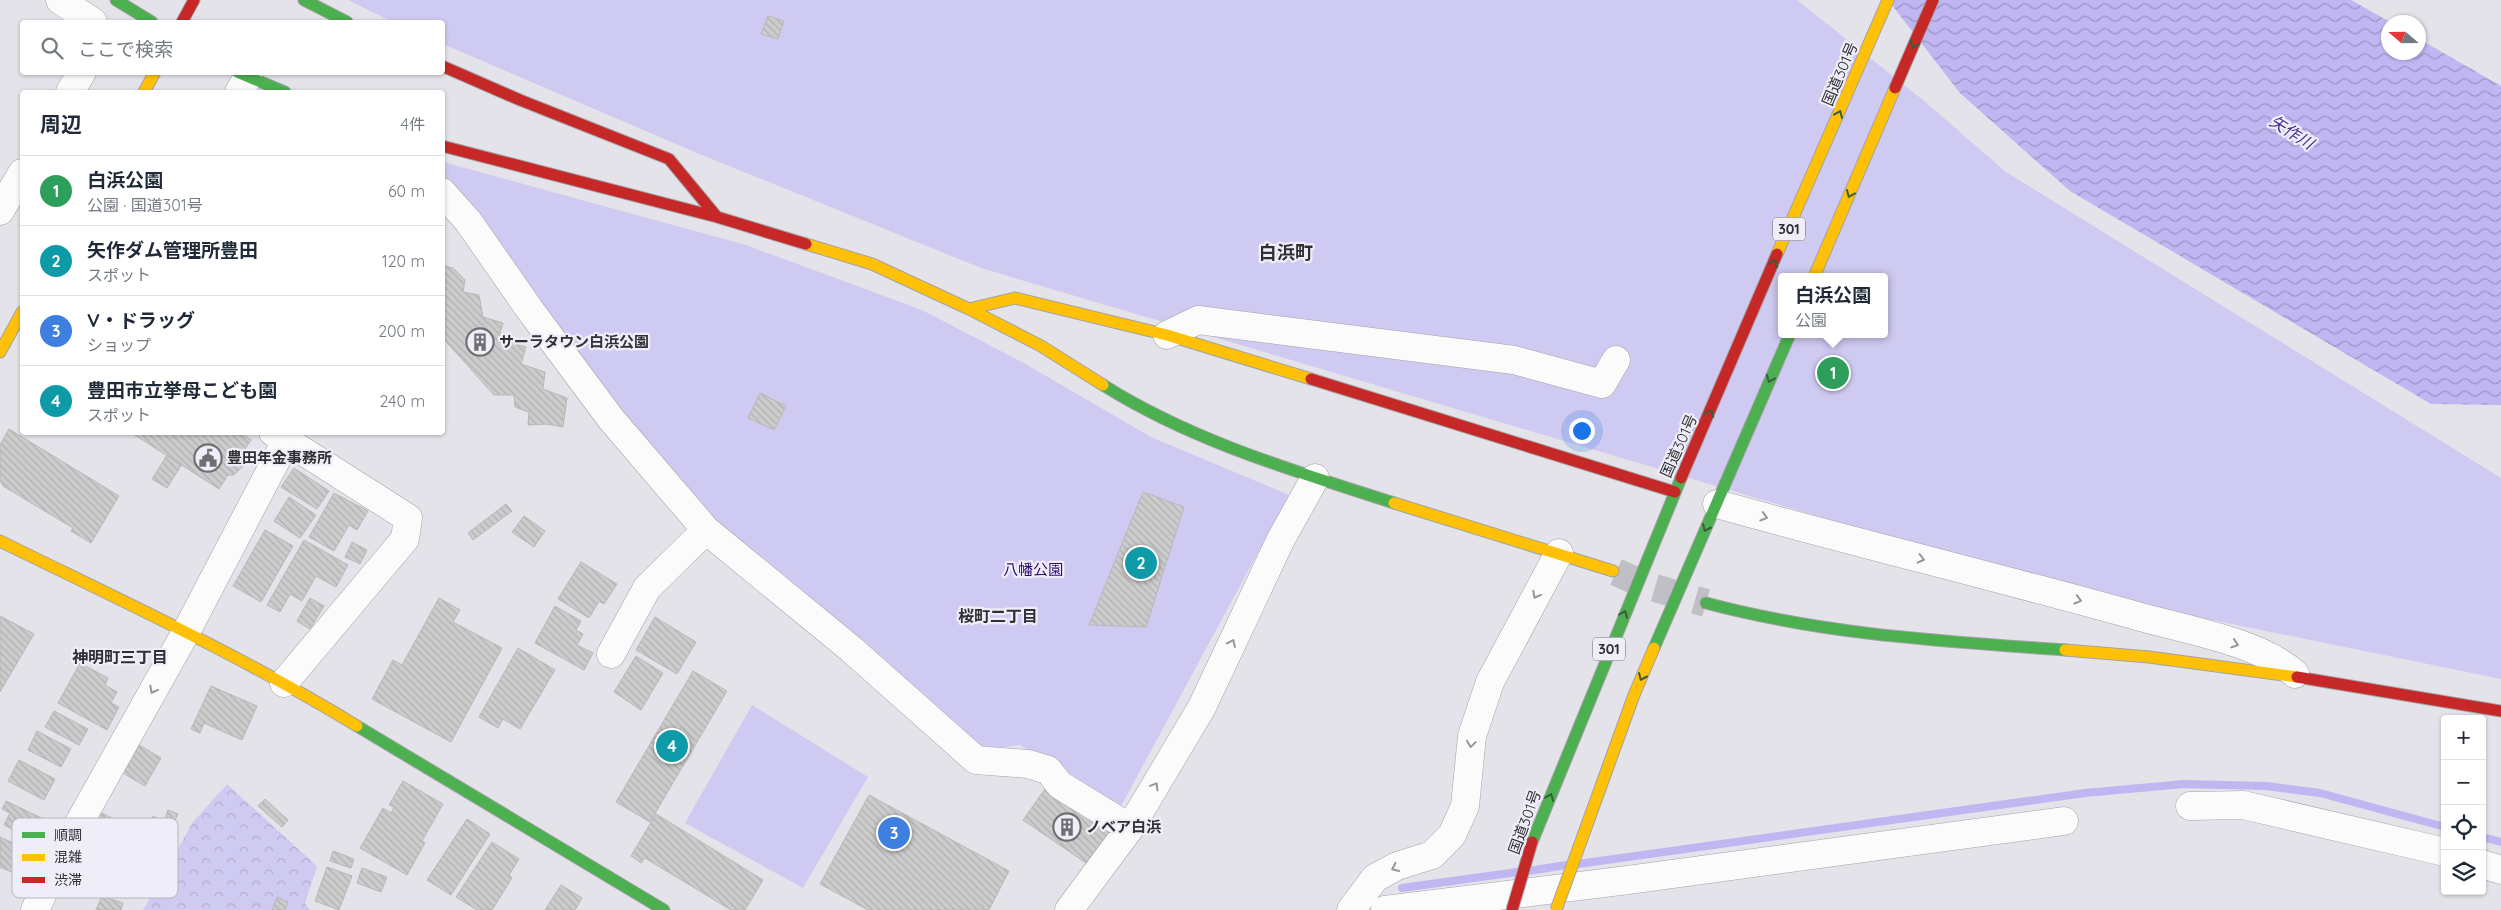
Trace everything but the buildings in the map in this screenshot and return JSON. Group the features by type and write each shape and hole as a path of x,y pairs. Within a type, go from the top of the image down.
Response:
{"main road":[{"path":"116,0 149,20"},
{"path":"304,0 344,20"},
{"name":"国道301号","path":"1512,910 1532,842 1575,730 1675,492 1888,0"},
{"path":"1816,273 1933,0"},
{"path":"183,20 194,1"},
{"path":"445,67 520,100 669,160 717,217"},
{"path":"145,90 153,75"},
{"path":"241,81 277,90"},
{"path":"445,147 717,217 872,264 969,309 1041,346 1133,404 1202,438 1315,478 1559,552 1613,571"},
{"path":"969,309 1014,298 1167,335 1675,492"},
{"path":"0,352 20,316"},
{"name":"301","path":"1556,910 1634,695 1788,338"},
{"path":"0,541 186,632 284,683 664,910"},
{"path":"1706,603 1735,612 1847,632 1938,642 2099,652 2295,674 2501,711"}],"street":[{"path":"60,0 90,20"},
{"path":"0,211 20,176"},
{"path":"445,195 468,221 530,310 612,419 706,530 851,650 976,760 1028,764 1048,770 1060,785 1130,828"},
{"path":"1167,335 1198,320 1514,360 1602,384 1616,360"},
{"path":"82,818 186,632 279,437 408,518 405,539 284,683"},
{"path":"1071,908 1130,828 1202,707 1280,541 1315,478"},
{"path":"1717,504 1842,539 2028,585 2227,641 2269,656 2295,674"},
{"path":"611,654 647,588 706,530"},
{"path":"1351,910 1375,878 1397,866 1432,855 1452,835 1464,806 1472,736 1490,682 1559,552"},
{"path":"2190,806 2243,805 2441,851"},
{"path":"1385,910 1628,880 2064,821"},
{"path":"2486,865 2501,870"},
{"path":"35,910 41,898"}],"green space":[{"path":"348,0 1797,0 1923,100 2006,172 2501,478 2501,679 2070,591 981,268 697,153 445,45 445,20 389,20"},
{"name":"八幡公園","path":"445,163 746,245 922,310 1022,362 1151,437 1289,495 1120,808 1020,745 981,751 851,649 684,491 588,367 445,190"},
{"path":"752,705 868,777 803,888 685,823"},
{"path":"227,784 317,866 305,903 310,910 143,910 150,898 178,898 178,848 193,822"}],"water":[{"name":"矢作川","path":"1888,0 2351,0 2381,17 2381,60 2426,60 2426,43 2501,86 2501,405 2431,404 2070,191 1960,93"}],"waterway":[{"path":"1578,864 2085,793 2184,784 2266,786 2320,793 2441,826"},
{"path":"2486,838 2501,842"},
{"path":"1528,871 1566,865"},
{"path":"1402,888 1517,872"}],"tunnel":[{"path":"1616,572 1645,585 1706,603"}],"traffic: fast":[{"path":"116,0 149,20"},
{"path":"304,0 343,20"},
{"path":"244,75 280,90"},
{"path":"1654,648 1788,338"},
{"path":"1103,385 1137,405 1208,439 1281,466 1394,503"},
{"path":"1532,842 1681,478"},
{"path":"1706,603 1795,623 1840,630 1929,640 2065,650"},
{"path":"357,726 664,910"}],"traffic: slow":[{"path":"1777,254 1888,0"},
{"path":"145,90 153,75"},
{"path":"1816,273 1895,88"},
{"path":"806,244 872,264 969,309 1041,346 1103,385"},
{"path":"969,309 1015,298 1167,335 1311,379"},
{"path":"0,352 20,316"},
{"path":"1394,503 1613,571"},
{"path":"0,541 225,652 314,700 357,726"},
{"path":"1584,833 1634,695 1654,648"},
{"path":"2065,650 2149,657 2297,677"},
{"path":"1556,910 1584,833"}],"traffic: jam":[{"path":"183,20 194,0"},
{"path":"1895,88 1933,0"},
{"path":"445,67 520,100 669,159 717,217"},
{"path":"445,147 717,217 806,244"},
{"path":"1681,478 1777,254"},
{"path":"1311,379 1675,492"},
{"path":"2297,677 2501,711"},
{"path":"1512,910 1532,842"}],"place":[{"name":"サーラタウン白浜公園","path":"480,342"},
{"name":"白浜公園","path":"1833,373"},
{"name":"豊田年金事務所","path":"208,458"},
{"name":"矢作ダム管理所豊田","path":"1141,563"},
{"name":"豊田市立挙母こども園","path":"672,746"},
{"name":"ノベア白浜","path":"1067,827"},
{"name":"V・ドラッグ","path":"894,833"}],"district":[{"name":"白浜町","path":"1286,253"},
{"name":"桜町二丁目","path":"998,616"},
{"name":"神明町三丁目","path":"120,657"}]}
